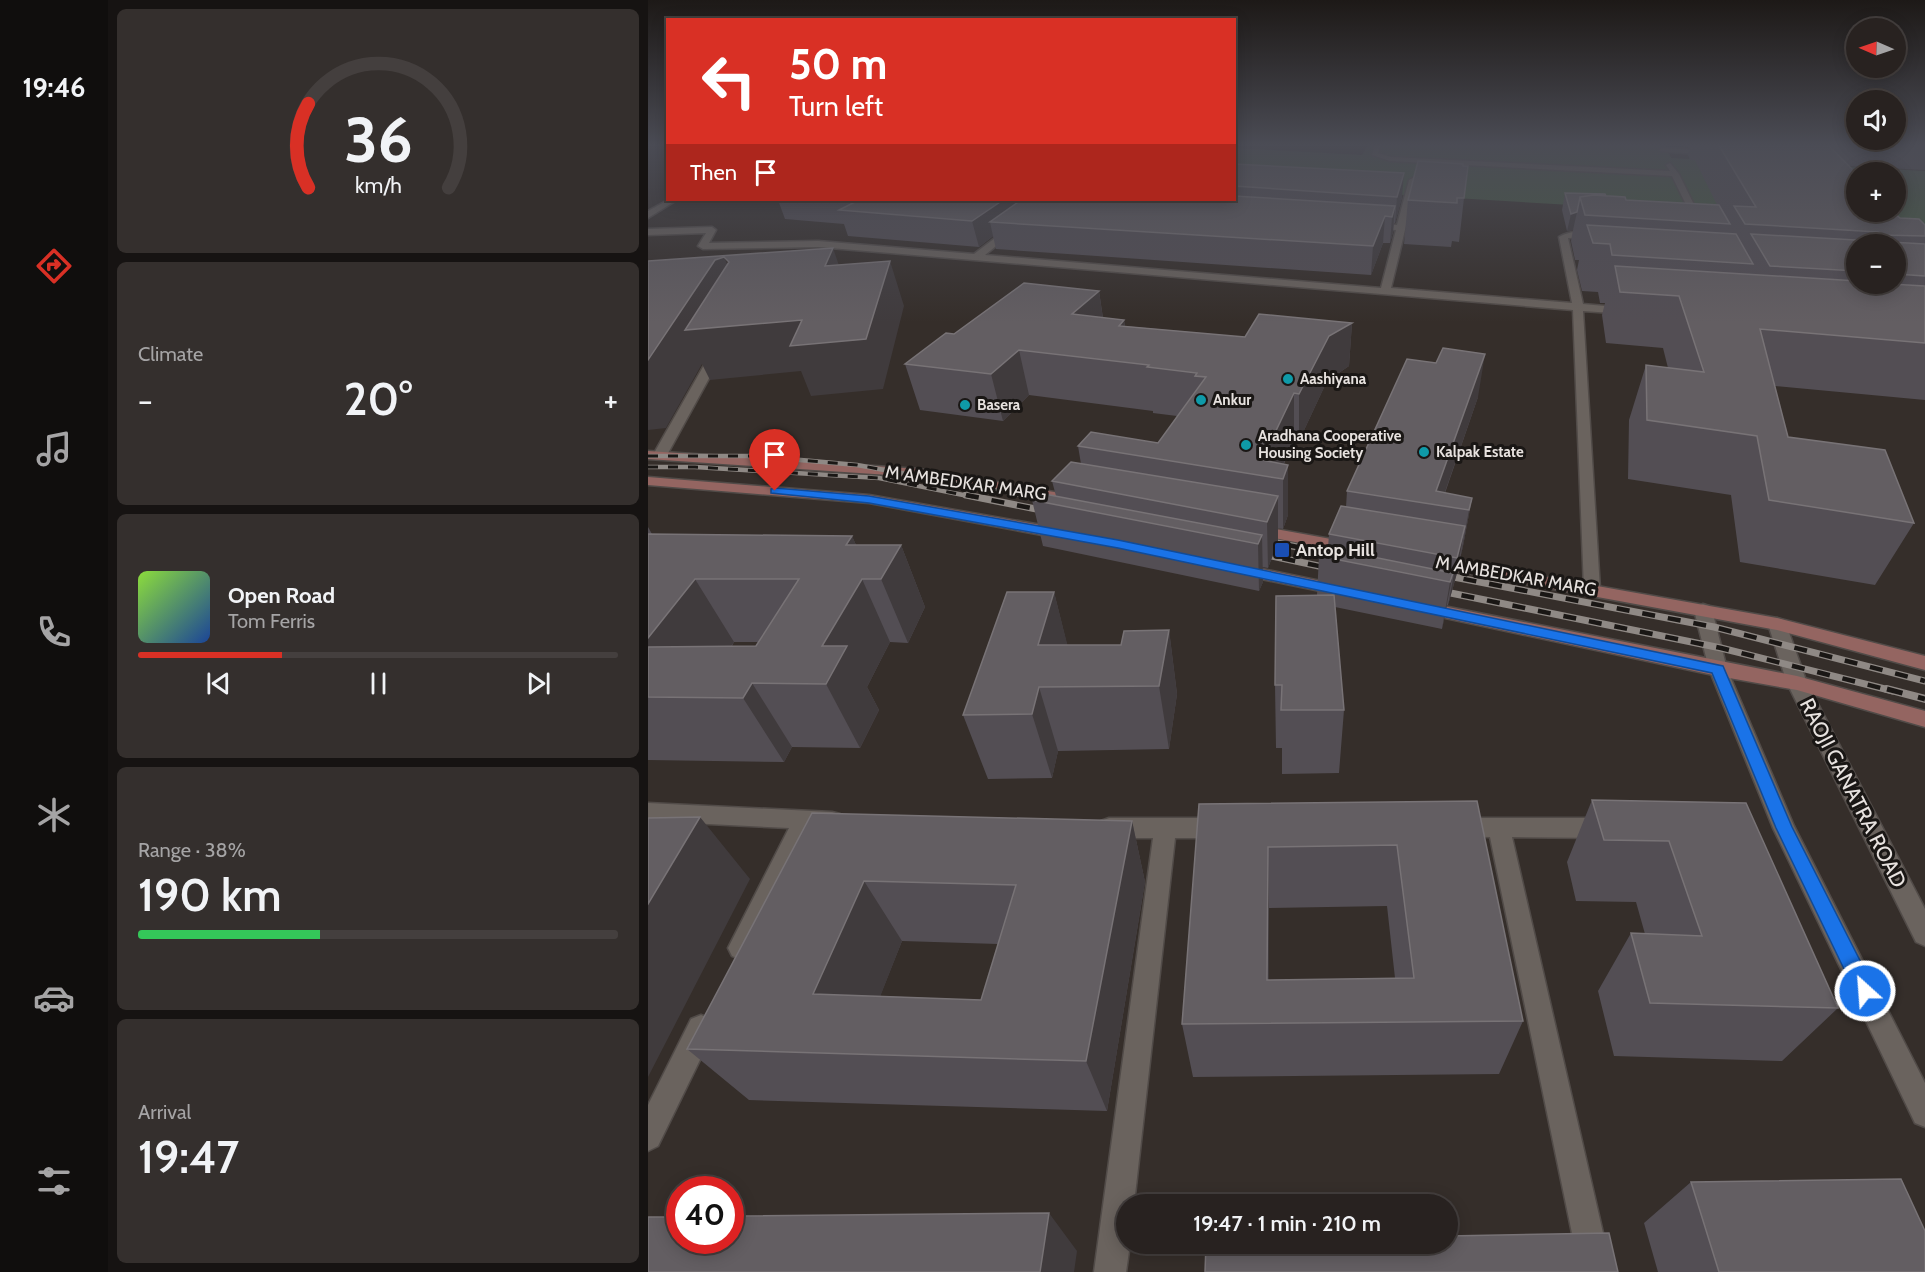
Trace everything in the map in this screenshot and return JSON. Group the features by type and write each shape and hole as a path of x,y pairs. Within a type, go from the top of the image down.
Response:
{"main road":[{"name":"M AMBEDKAR MARG","path":"654,455 920,473 1075,500 1047,531"},
{"path":"648,481 869,500 1077,537"},
{"path":"1240,528 1369,550"},
{"name":"M AMBEDKAR MARG","path":"1416,558 1777,624 1925,663"},
{"path":"1222,566 1360,595"},
{"path":"1407,604 1797,684 1925,719"}],"street":[{"path":"648,215 667,203"},
{"path":"975,258 1048,203"},
{"path":"1385,291 1407,203"},
{"path":"1689,203 1704,234"},
{"path":"1354,225 1401,228"},
{"path":"648,232 712,230 703,246 818,244 1634,311"},
{"path":"1592,589 1578,307 1563,237 1584,233 1610,235"},
{"path":"1569,265 1581,265"},
{"path":"654,455 725,337"},
{"path":"1703,610 1718,669 1784,828 1925,1113"},
{"name":"RAOJI GANATRA ROAD","path":"1777,624 1797,684 1925,934"},
{"path":"648,812 850,822"},
{"path":"731,968 804,820"},
{"path":"1083,828 1165,830 1247,827"},
{"path":"1442,827 1624,828"},
{"path":"1499,828 1596,1272"},
{"path":"1110,1272 1165,830"},
{"path":"648,1136 710,1010"}],"green space":[{"path":"1544,203 1846,203 1846,221"},
{"path":"1906,203 1925,203 1925,277 1906,256 1906,234 1885,234 1875,223 1858,222 1906,222"}],"building":[{"path":"852,203 998,203 972,221 839,210"},
{"path":"1016,203 1352,203 1395,206 1392,217 1385,216 1373,246 990,222"},
{"path":"1568,203 1579,203 1577,212 1571,214"},
{"path":"1582,203 1719,205 1730,224 1585,215"},
{"path":"1754,203 1846,203 1846,222 1906,222 1906,218 1919,219 1925,225 1925,236 1745,224 1734,206 1756,207"},
{"path":"1587,225 1736,234 1753,264 1612,255 1610,244 1593,243"},
{"path":"1751,234 1846,239 1846,270 1770,266"},
{"path":"1906,243 1925,244 1925,276 1906,275"},
{"path":"833,248 825,266 890,261 866,339 790,346 802,320 685,330 729,262 724,257 715,260 648,360 648,261"},
{"path":"1615,266 1846,280 1846,294 1906,294 1906,285 1925,286 1925,343 1760,329 1788,437 1885,450 1914,523 1769,500 1757,436 1647,420 1646,365 1704,372 1679,296 1620,292"},
{"path":"1024,283 1099,291 1072,314 1124,320 1119,326 1245,337 1259,314 1352,323 1329,336 1299,394 1294,393 1262,460 1288,465 1283,479 1078,446 1091,432 1158,443 1206,377 1195,376 1197,373 1019,350 991,374 905,364 946,333 954,334"},
{"path":"1443,348 1485,354 1436,491 1472,498 1469,510 1347,491 1407,359 1436,363"},
{"path":"1071,462 1278,496 1267,522 1052,481"},
{"path":"1039,493 1262,535 1258,544 1032,500"},
{"path":"1341,506 1465,526 1457,558 1329,534"},
{"path":"648,534 852,536 846,545 901,545 881,579 862,579 822,646 847,646 826,684 752,683 743,698 648,697 648,647 756,646 799,579 695,579 648,638"},
{"path":"1323,547 1453,573 1450,582 1319,556"},
{"path":"1007,592 1054,592 1038,645 1121,645 1124,631 1169,630 1159,686 1039,687 1032,714 963,715"},
{"path":"1334,595 1344,710 1281,710 1282,685 1275,685 1276,596"},
{"path":"1592,800 1746,803 1838,1008 1650,1003 1631,933 1702,936 1669,841 1604,840"},
{"path":"1477,801 1523,1021 1182,1024 1199,804","holes":["1397,845 1414,978 1267,980 1268,847"]},
{"path":"812,813 1132,821 1086,1061 687,1049","holes":["864,881 1016,885 981,1000 813,994"]},
{"path":"700,817 648,904 648,818"},
{"path":"1901,1179 1925,1231 1925,1272 1719,1272 1691,1182"},
{"path":"1049,1213 1040,1272 648,1272 648,1217 666,1217 666,1254 744,1254 744,1216"},
{"path":"1609,1233 1618,1272 1205,1272 1206,1254 1458,1254 1458,1236"}],"railway":[{"path":"648,456 755,456 857,465 1033,497"},
{"path":"648,467 695,467 879,478 973,497"},
{"path":"966,495 1051,512"},
{"path":"1025,495 1052,500"},
{"path":"1262,540 1338,555"},
{"path":"1257,553 1333,569"},
{"path":"1438,574 1714,627 1925,681"},
{"path":"1436,590 1721,648 1893,691"},
{"path":"1887,689 1925,699"}],"place":[{"name":"Aashiyana","path":"1288,379"},
{"name":"Ankur","path":"1201,400"},
{"name":"Basera","path":"965,405"},
{"name":"Aradhana Cooperative Housing Society","path":"1246,445"},
{"name":"Kalpak Estate","path":"1424,452"},
{"name":"Antop Hill","path":"1282,550"}],"route":[{"path":"775,491 869,500 1118,544 1718,669 1784,828 1865,991"}]}
